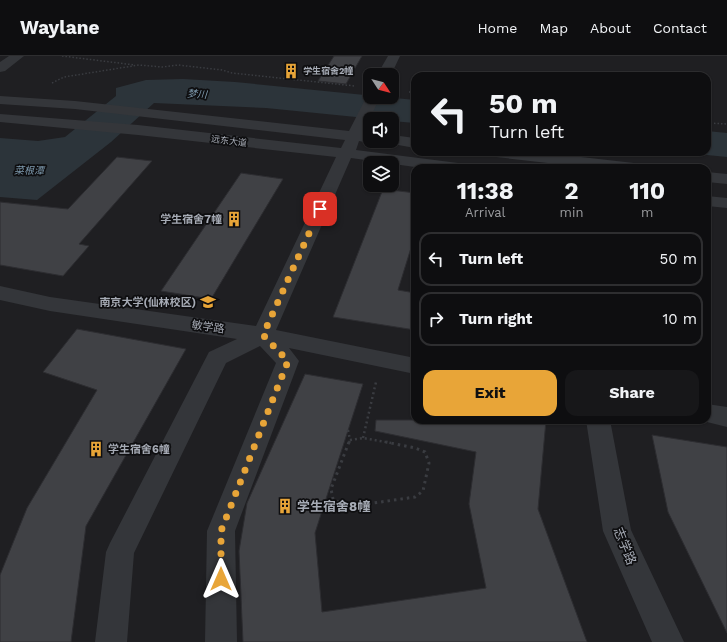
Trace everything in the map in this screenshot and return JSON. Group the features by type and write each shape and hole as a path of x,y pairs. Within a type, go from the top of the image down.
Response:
{"street":[{"path":"0,68 18,56"},
{"path":"388,68 394,56"},
{"name":"远东大道","path":"0,100 75,105 157,114 363,132"},
{"name":"远东大道","path":"0,118 138,130 346,153 428,164"},
{"path":"111,642 120,552 217,358 263,335 346,153 363,132"},
{"path":"399,141 411,142"},
{"path":"530,156 600,164"},
{"path":"711,177 727,179"},
{"path":"711,201 727,203"},
{"name":"敏学路","path":"0,293 50,304 263,335 411,365"},
{"path":"221,642 221,531 288,361 263,335"},
{"path":"711,414 727,417"},
{"name":"志学路","path":"599,424 617,531 668,642"}],"path":[{"path":"62,56 162,67 178,65 222,70 232,74 358,86"},
{"path":"48,85 64,77 139,65"},
{"path":"711,123 727,124"},
{"path":"363,438 380,360"},
{"path":"348,430 350,440 331,489 333,500 344,505 353,506 415,497 423,491 429,463 425,452 415,448 363,438 350,440"}],"shaded area":[{"name":"南京大学(仙林校区)","path":"0,56 727,56 727,642 0,642"}],"water":[{"path":"183,79 235,82 363,95 363,104 399,104 399,98 411,100 411,123 399,122 399,112 363,112 363,118 266,108 154,103 111,142 37,200 0,197 0,138 38,141 65,137 116,96 116,88 146,80"},
{"path":"711,131 727,133 727,157 711,155"}],"building":[{"path":"334,56 362,56 346,84 318,81"},
{"path":"117,157 152,161 79,244 89,246 63,276 0,265 0,202 68,209"},
{"path":"241,173 283,179 211,299 161,291"},
{"path":"399,191 411,192 411,248 398,290 411,292 411,329 333,317 382,192"},
{"name":"学生宿舍6幢","path":"77,329 186,349 86,526 71,642 0,642 0,575 27,508 97,390 43,372"},
{"name":"学生宿舍8幢","path":"305,374 363,384 315,533 322,612 486,588 469,504 476,452 375,431 376,420 411,420 411,424 546,424 538,509 587,642 243,642 239,551 247,503"},
{"path":"652,435 727,447 727,633 668,512"}],"place":[{"name":"学生宿舍2幢","path":"291,71"},
{"name":"学生宿舍7幢","path":"234,219"},
{"name":"南京大学(仙林校区)","path":"208,302"},
{"name":"学生宿舍6幢","path":"96,449"},
{"name":"学生宿舍8幢","path":"285,506"}],"route":[{"path":"221,579 221,531 288,361 263,335 320,209"}],"water label":[{"name":"梦川","path":"197,94"},
{"name":"菜根潭","path":"29,170"}]}
